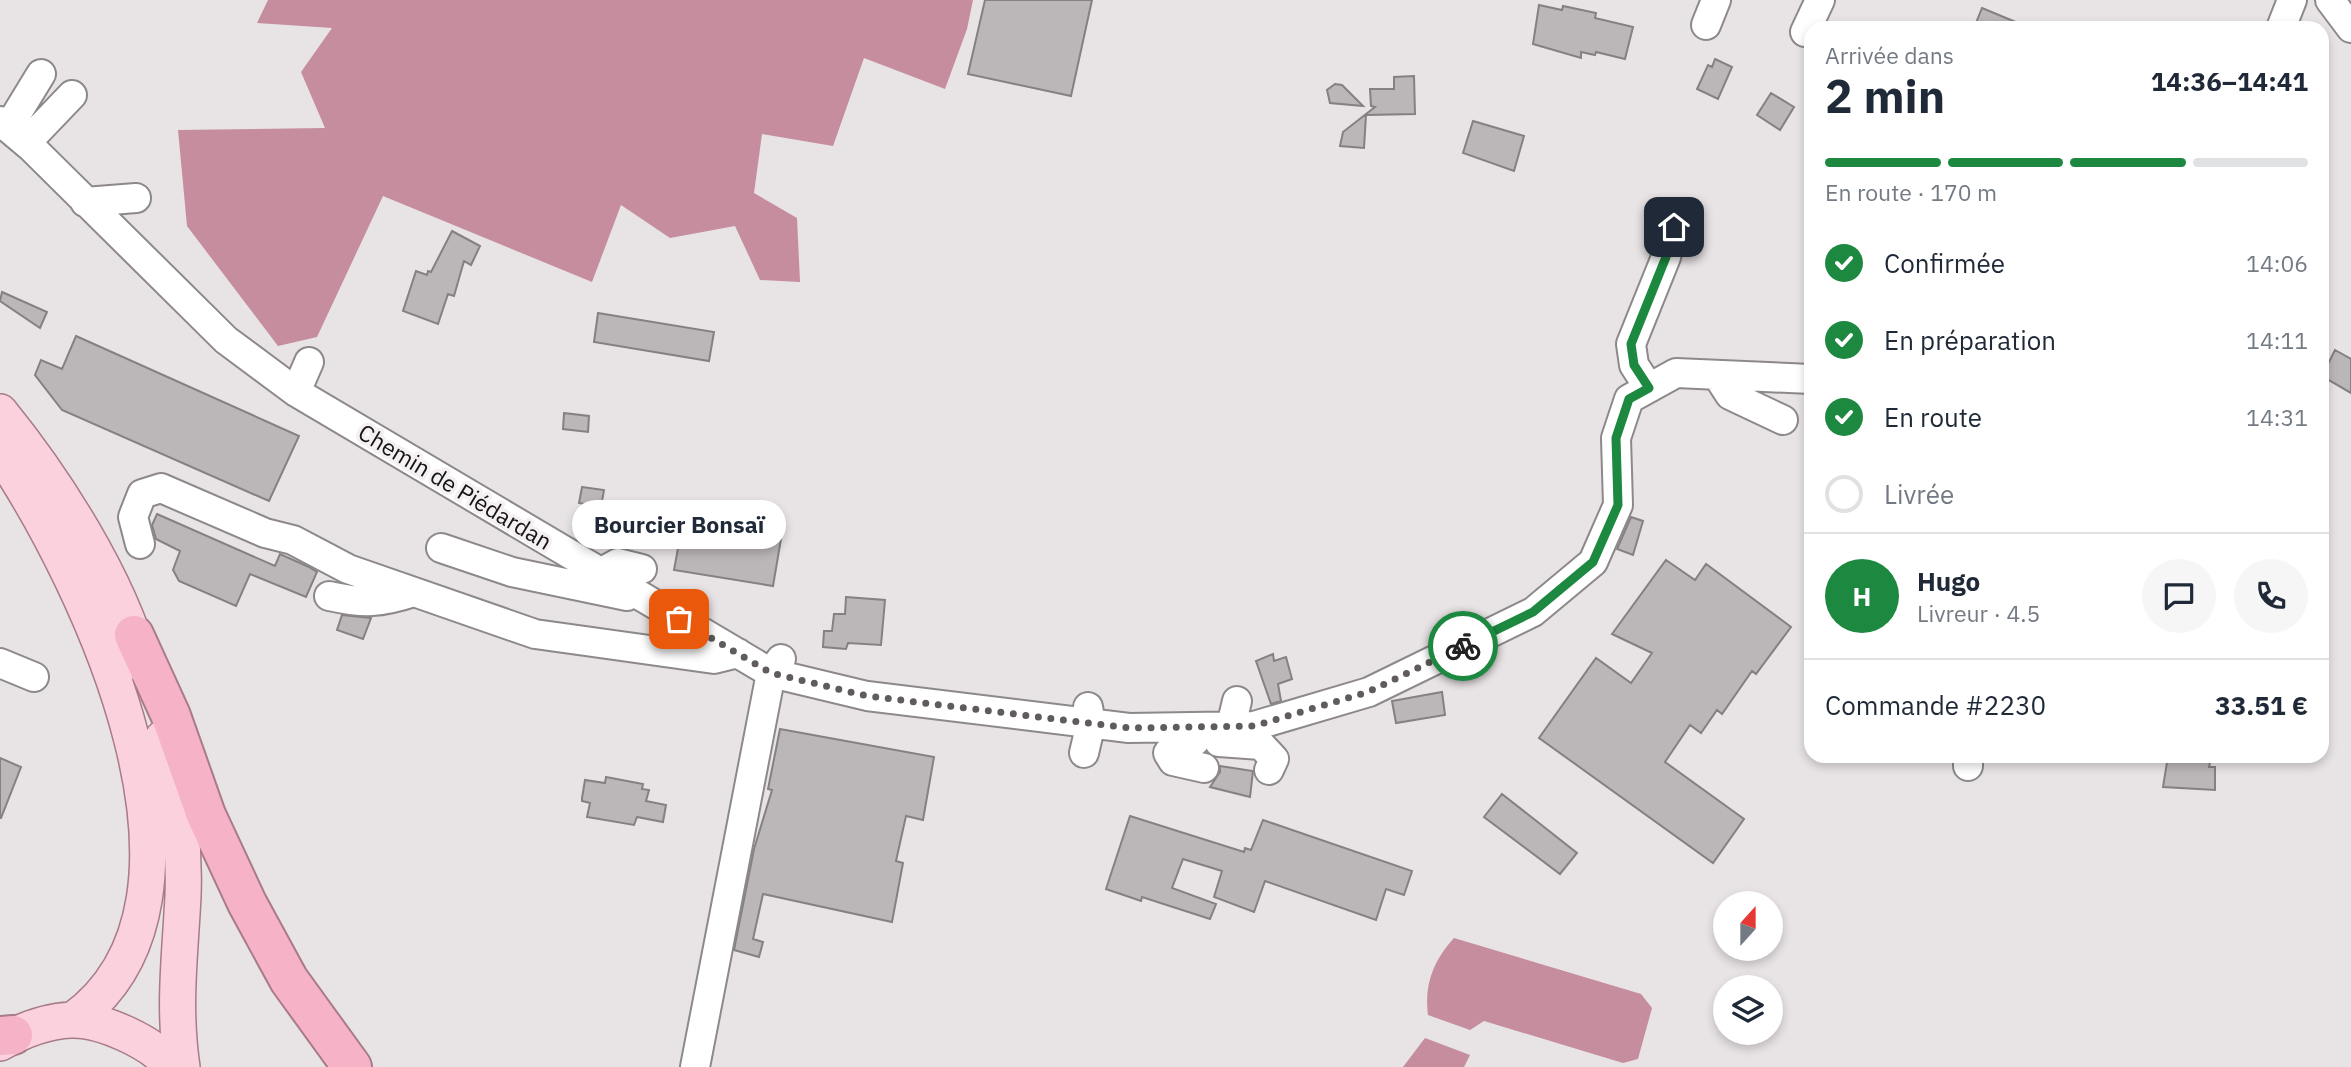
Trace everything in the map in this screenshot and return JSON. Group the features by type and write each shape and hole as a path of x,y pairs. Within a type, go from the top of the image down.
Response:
{"highway":[{"path":"134,635 171,716 206,815 247,903 289,980 352,1067"}],"main road":[{"path":"0,412 62,497 134,635 179,806 183,895 175,982 182,1067"},
{"path":"0,452 43,522 77,588 101,646 139,774 147,817 147,880 141,917 130,948 116,978 102,996 73,1020"},
{"path":"4,1038 41,1026 73,1020 126,1034 150,1046 172,1067"}],"street":[{"path":"1810,21 1820,0"},
{"path":"2284,21 2292,0"},
{"path":"2330,0 2351,28"},
{"path":"11,131 41,74"},
{"path":"11,131 72,95"},
{"name":"Chemin de Piédardan","path":"11,131 226,340 296,392 600,573 641,583 738,653 867,696 1090,715 1129,728 1196,734 1234,714 1254,726 1368,692 1533,612 1600,563 1618,505 1616,438 1629,399 1632,372 1804,379"},
{"path":"85,202 136,198"},
{"path":"1632,372 1631,344 1666,257 1674,227"},
{"path":"296,392 310,362"},
{"path":"1717,375 1730,396 1783,420"},
{"path":"140,544 133,517 142,494 161,488 265,533 293,540 348,569 535,635 714,659 738,653"},
{"path":"441,548 512,572 616,596 641,583"},
{"path":"329,596 360,603 383,602 414,592"},
{"path":"0,663 34,677"},
{"path":"695,1067 776,666"},
{"path":"1083,753 1090,715"},
{"path":"1204,768 1173,761 1168,753 1173,747 1196,734 1261,745 1274,759 1269,770"}],"shaded area":[{"path":"268,0 973,0 967,29 945,89 864,58 833,146 762,134 754,193 797,218 800,282 760,280 735,226 670,238 621,205 592,282 383,196 317,337 278,346 187,226 178,130 325,128 301,72 332,28 257,23"},
{"path":"1454,938 1641,994 1652,1008 1638,1059 1623,1063 1484,1021 1470,1030 1428,1015 1427,994 1435,965"},
{"path":"1425,1038 1470,1055 1464,1067 1403,1067"}],"building":[{"path":"985,0 1092,0 1071,96 968,74"},
{"path":"1539,5 1562,10 1563,6 1596,13 1595,18 1633,27 1625,59 1596,52 1595,55 1581,52 1581,58 1533,44"},
{"path":"1982,8 2013,21 1977,21"},
{"path":"1715,59 1732,67 1718,99 1697,89 1708,65 1712,67"},
{"path":"1414,76 1415,114 1366,115 1364,148 1340,146 1343,132 1375,107 1371,106 1370,89 1394,89 1394,77"},
{"path":"1335,84 1342,85 1363,106 1330,103 1327,90"},
{"path":"1771,93 1794,107 1780,130 1757,115"},
{"path":"1473,121 1524,136 1514,171 1463,153"},
{"path":"452,231 480,246 471,265 464,261 454,296 448,294 438,324 403,311 416,271 427,275 428,271 431,272"},
{"path":"2,292 47,312 40,328 0,301"},
{"path":"598,313 714,332 709,361 594,342"},
{"path":"76,336 299,436 269,501 62,410 35,375 41,360 62,369"},
{"path":"2335,350 2351,359 2351,393 2329,380 2329,362"},
{"path":"564,413 589,416 588,432 563,429"},
{"path":"582,487 604,490 601,507 579,503"},
{"path":"157,514 275,566 280,554 309,567 317,572 306,597 250,574 236,606 179,581 173,570 180,551 156,539 152,525"},
{"path":"1631,517 1643,521 1633,555 1617,549"},
{"path":"705,526 781,539 773,586 674,570 679,543 702,547"},
{"path":"1666,560 1695,580 1706,564 1791,627 1756,674 1752,671 1722,714 1717,710 1701,733 1690,725 1665,762 1744,819 1713,863 1539,738 1596,658 1631,683 1652,653 1612,634"},
{"path":"846,597 885,600 881,645 848,643 846,649 823,647 824,631 832,631 834,614 845,614"},
{"path":"342,615 371,618 363,639 337,630"},
{"path":"1273,654 1274,661 1286,657 1292,679 1278,684 1281,701 1271,704 1256,661"},
{"path":"1442,692 1445,715 1396,723 1392,701"},
{"path":"780,729 934,757 923,820 906,816 896,861 903,863 892,922 763,894 753,939 763,942 759,957 734,950 754,849 772,790 768,789"},
{"path":"0,758 21,767 1,818 0,818"},
{"path":"2167,763 2210,763 2209,767 2215,767 2215,790 2163,787"},
{"path":"1220,766 1253,771 1250,797 1210,787 1220,772"},
{"path":"606,777 643,784 642,789 649,790 646,801 666,805 663,822 637,817 634,825 587,817 590,803 582,801 585,780 605,783"},
{"path":"1502,794 1577,853 1560,874 1484,817"},
{"path":"1130,816 1244,852 1245,848 1251,850 1263,820 1412,871 1404,895 1386,889 1376,920 1265,881 1254,912 1214,897 1222,871 1183,859 1172,888 1216,904 1210,919 1142,897 1141,901 1106,889"}],"way so far":[{"path":"679,619 771,673 867,696 1129,728 1254,726 1368,692 1463,646"}],"place":[{"name":"Bourcier Bonsaï","path":"679,619"}],"route":[{"path":"1463,646 1533,612 1593,562 1618,505 1616,438 1629,399 1649,388 1634,365 1631,344 1666,257 1674,227"}]}
